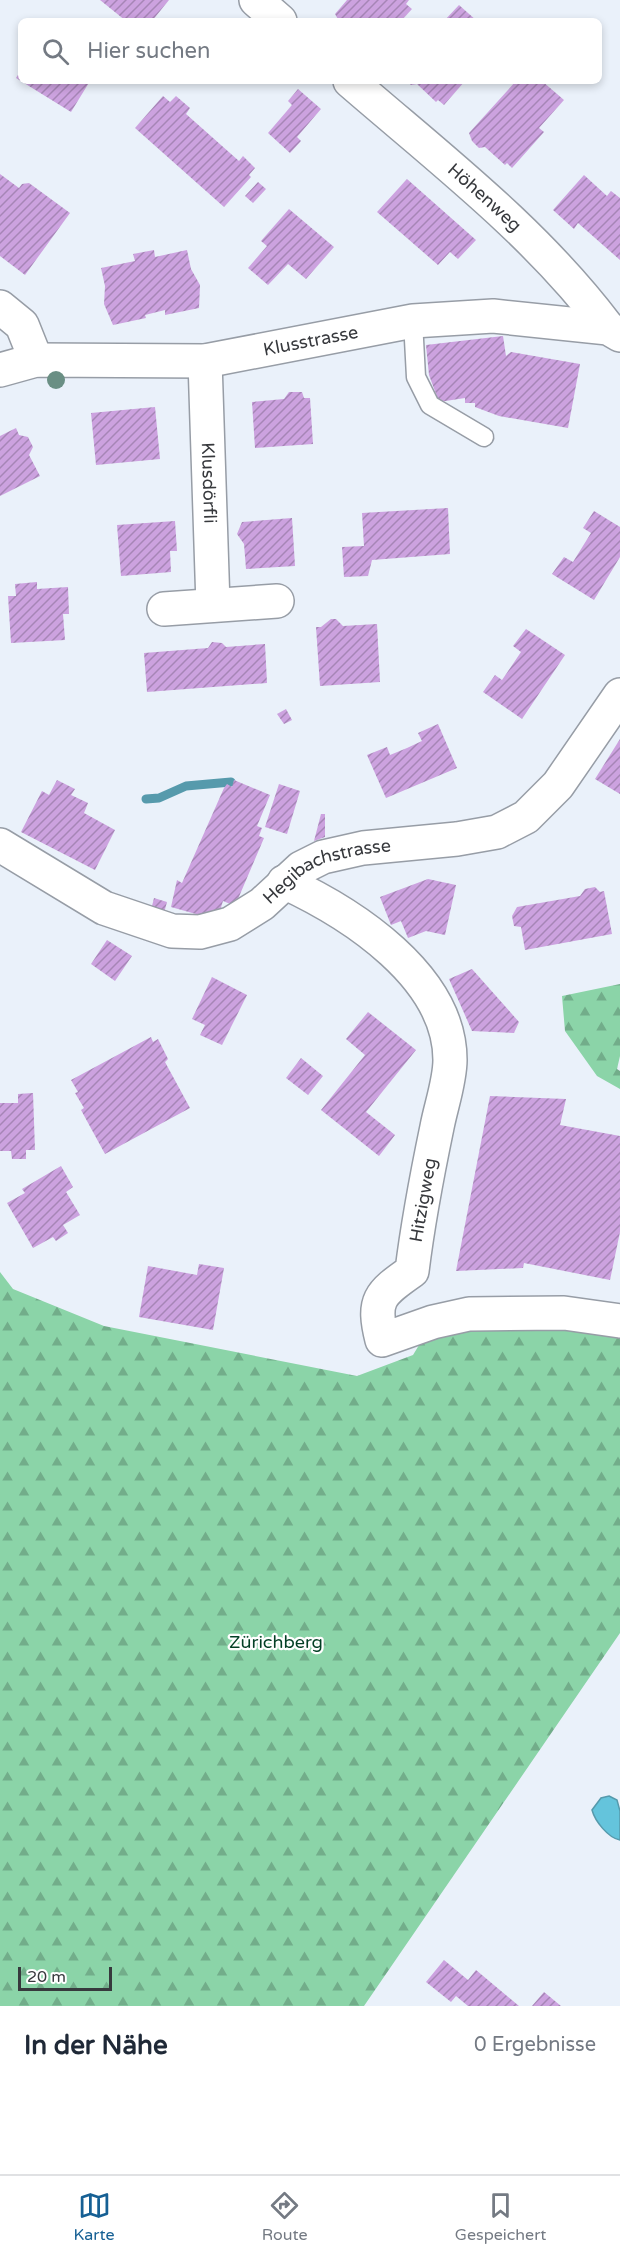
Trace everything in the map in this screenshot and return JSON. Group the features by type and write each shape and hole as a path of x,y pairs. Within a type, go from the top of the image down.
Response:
{"street":[{"path":"256,0 277,18"},
{"name":"Höhenweg","path":"353,84 514,222 578,288 614,332"},
{"path":"0,307 22,325 36,360"},
{"name":"Klusstrasse","path":"0,370 36,360 205,361 413,321 493,316 614,332"},
{"name":"Klusdörfli","path":"205,361 213,605"},
{"path":"164,609 277,601"},
{"name":"Hegibachstrasse","path":"0,845 104,908 172,931 200,932 230,924 262,904 300,868 323,857 363,848 457,839 497,832 526,817 558,785 620,695"},
{"name":"Hitzigweg","path":"284,882 316,897 378,937 416,977 436,1004 448,1033 450,1062 418,1216 412,1271 381,1298 376,1308 382,1340 433,1322 469,1314 564,1313 620,1321"}],"lane":[{"path":"413,321 416,376 429,405 484,437"}],"green space":[{"path":"620,984 620,1056 617,1069 620,1071 620,1089 597,1076 565,1031 562,996"},
{"name":"Zürichberg","path":"0,1272 13,1289 104,1326 357,1376 413,1355 433,1322 521,1325 620,1335 620,1633 364,2006 0,2006"}],"water":[{"path":"609,1796 617,1800 620,1811 620,1840 615,1839 603,1828 592,1810 601,1798"}],"building":[{"path":"100,0 169,0 154,18 122,18"},
{"path":"347,0 409,0 406,4 412,9 404,18 337,18 335,14"},
{"path":"459,5 474,18 447,18"},
{"path":"26,84 88,84 71,112"},
{"path":"417,84 462,84 444,105 438,100 436,102"},
{"path":"513,84 545,84 564,100 539,128 544,132 512,168 507,163 505,165 485,147 479,148 472,141 469,133"},
{"path":"298,89 321,109 297,137 301,141 290,153 268,133 292,105 288,101"},
{"path":"163,96 170,102 176,96 190,108 186,114 239,161 243,156 255,168 249,175 251,177 224,207 135,128"},
{"path":"0,174 19,188 22,184 29,183 70,213 25,275 0,256"},
{"path":"584,175 607,196 611,191 620,198 620,260 578,223 574,229 553,210"},
{"path":"407,179 476,240 458,259 450,252 438,265 377,212"},
{"path":"258,182 266,189 253,203 245,196"},
{"path":"289,209 334,247 306,279 288,264 268,285 248,268 267,246 261,241"},
{"path":"154,250 155,257 187,250 191,269 200,285 199,308 165,315 165,310 145,315 146,318 113,325 104,304 105,286 101,268 135,261 133,254"},
{"path":"503,336 506,356 511,352 580,364 568,428 499,416 475,407 475,403 465,403 465,398 439,402 429,375 426,345"},
{"path":"289,392 302,392 304,398 310,398 313,444 255,448 252,402 284,399"},
{"path":"155,407 160,459 96,465 91,413"},
{"path":"16,428 19,435 28,437 33,447 29,455 40,476 0,496 0,436"},
{"path":"448,508 450,554 372,560 368,576 344,577 342,547 364,546 362,513"},
{"path":"594,511 620,527 620,557 594,600 552,574 564,557 573,562 591,533 583,528"},
{"path":"292,518 295,566 246,569 244,544 237,534 242,522"},
{"path":"175,521 177,551 170,551 171,572 121,576 117,525"},
{"path":"37,582 37,589 68,587 69,614 63,614 65,640 11,643 8,596 16,596 15,584"},
{"path":"331,619 336,619 343,626 377,624 380,682 320,686 316,627 321,627"},
{"path":"526,629 565,655 522,719 483,692 495,675 502,680 521,652 513,646"},
{"path":"212,642 222,643 226,647 265,644 267,683 147,692 144,653 208,648"},
{"path":"286,709 292,720 284,724 277,714"},
{"path":"438,724 457,768 386,798 367,755 387,747 390,755 407,748 422,741 418,733"},
{"path":"620,739 620,794 595,779"},
{"path":"57,780 75,789 71,795 88,803 84,813 115,830 95,870 21,832 42,791 49,795"},
{"path":"234,780 270,795 257,826 262,828 259,836 264,838 235,906 223,901 217,920 171,907 177,880 182,883 224,788 227,784 232,787"},
{"path":"279,784 300,791 287,834 265,827"},
{"path":"321,814 325,814 325,837 314,841"},
{"path":"428,879 456,885 445,935 426,931 408,938 401,921 391,925 380,897"},
{"path":"595,887 600,892 604,891 612,934 525,950 521,927 514,926 512,916 517,907 580,896 585,889"},
{"path":"154,898 167,902 164,913 151,910"},
{"path":"107,940 132,956 115,981 91,964"},
{"path":"472,969 519,1022 514,1033 472,1031 449,979"},
{"path":"212,977 247,995 222,1045 200,1035 205,1025 192,1019"},
{"path":"368,1012 416,1050 366,1112 395,1135 379,1156 321,1110 365,1055 346,1039"},
{"path":"151,1037 153,1042 158,1039 168,1059 165,1062 190,1108 105,1154 81,1110 84,1108 75,1093 78,1092 71,1080"},
{"path":"301,1058 323,1076 308,1095 286,1078"},
{"path":"33,1093 35,1150 26,1150 26,1159 12,1159 11,1151 0,1151 0,1103 18,1103 18,1094"},
{"path":"490,1096 566,1099 560,1125 620,1136 620,1232 610,1280 524,1263 523,1268 456,1271"},
{"path":"61,1166 73,1187 66,1192 80,1215 63,1225 68,1233 56,1241 53,1237 33,1248 7,1203 25,1193 22,1189"},
{"path":"199,1264 224,1268 213,1330 139,1317 148,1266 197,1275"},
{"path":"444,1960 468,1980 476,1970 519,2006 468,2006 456,1996 451,2002 426,1982"},
{"path":"544,1992 561,2006 532,2006"}],"waterway":[{"path":"146,799 159,798 186,786 231,782"}]}
